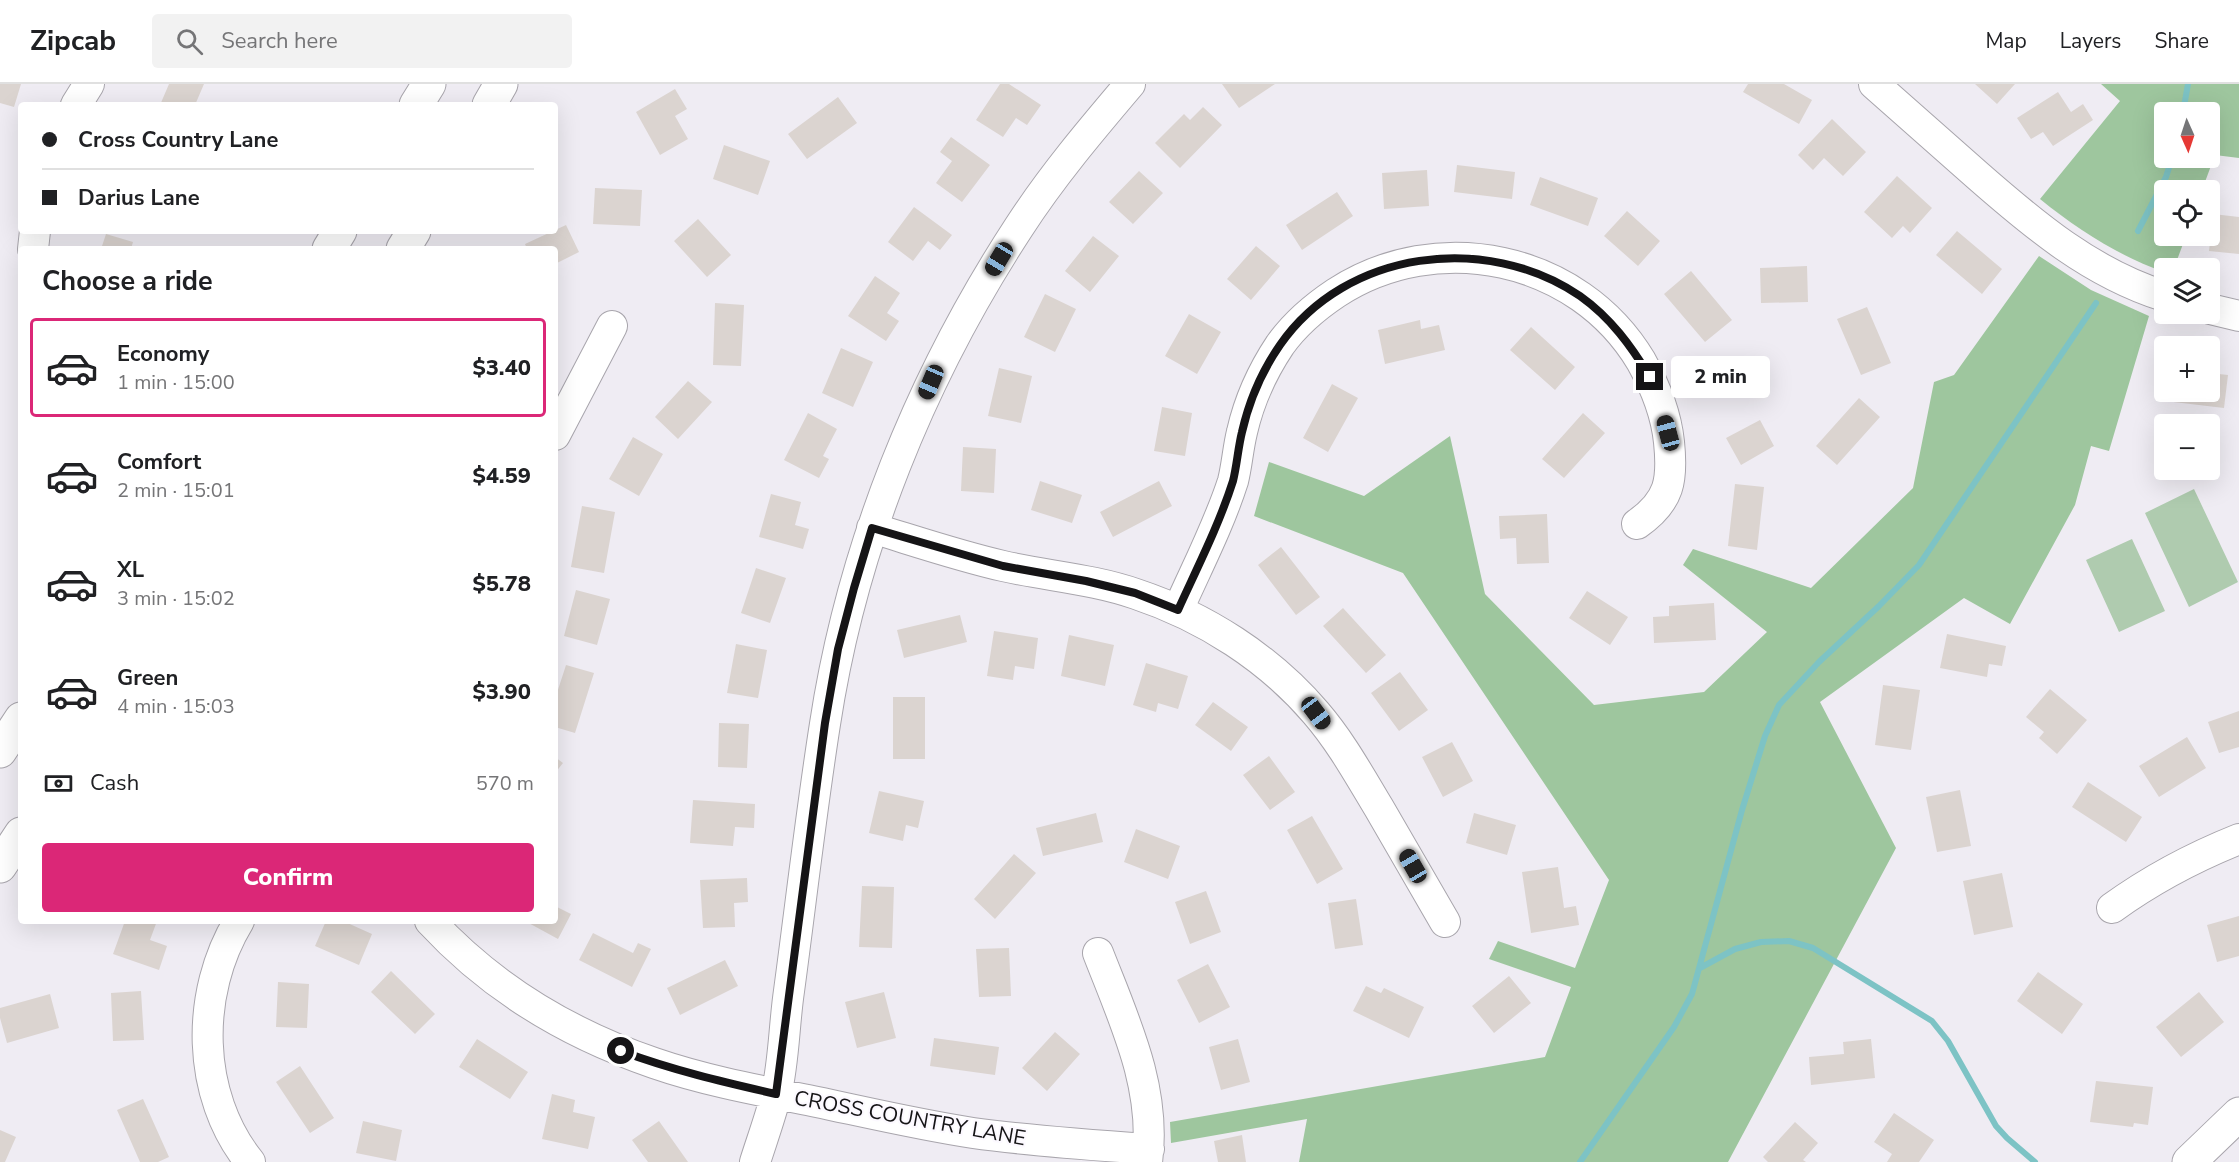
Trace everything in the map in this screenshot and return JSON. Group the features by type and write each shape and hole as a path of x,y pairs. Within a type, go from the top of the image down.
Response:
{"main road":[{"path":"418,102 429,84"},
{"path":"491,102 501,84"},
{"path":"0,751 18,724"},
{"path":"0,866 18,839"},
{"path":"2189,1162 2239,1114"}],"street":[{"path":"78,102 89,84"},
{"path":"754,1162 776,1094 825,723 838,649 872,528 891,474 931,382 969,308 1020,226 1077,148 1130,84"},
{"path":"1874,84 2029,220 2063,246 2099,268 2154,292"},
{"path":"1178,610 1225,504 1249,405 1260,378 1281,345 1299,323 1321,303 1353,282 1378,271 1406,263 1433,258 1461,257 1498,261 1558,283 1609,320 1632,346 1650,377 1660,401 1668,433 1672,468 1669,486 1656,508 1637,524"},
{"path":"2220,311 2239,316"},
{"path":"558,429 612,326"},
{"path":"872,528 1003,566 1086,581 1135,593 1178,610 1220,632 1258,659 1290,686 1316,713 1347,754 1445,922"},
{"path":"2112,908 2145,884 2206,852 2239,839"},
{"path":"237,924 223,952 213,982 208,1012 208,1066 228,1127 250,1162"},
{"name":"CROSS COUNTRY LANE","path":"433,924 478,966 512,993 565,1025 654,1064 776,1094 971,1133 1148,1156"},
{"path":"1098,952 1143,1076 1149,1113 1148,1156"}],"green space":[{"path":"2101,84 2239,84 2239,158 2220,156 2220,102 2154,102 2154,168 2210,168 2206,180 2154,180 2154,246 2182,246 2178,258 2154,258 2154,268 2147,266 2099,241 2040,199 2120,101"},
{"path":"2039,256 2091,290 2149,316 2109,451 2091,446 2075,505 2010,624 1964,598 1820,702 1896,848 1728,1162 1299,1162 1307,1119 1171,1143 1170,1122 1545,1057 1571,987 1489,959 1498,941 1575,968 1609,880 1403,573 1254,516 1269,462 1364,496 1450,436 1485,594 1594,705 1704,692 1767,632 1683,565 1693,549 1811,588 1913,488 1934,382 1954,375"},
{"path":"2194,489 2238,582 2189,607 2145,513"},
{"path":"2132,539 2165,611 2119,632 2086,560"}],"building":[{"path":"0,84 21,84 14,107 0,103"},
{"path":"169,84 204,84 196,102 161,102"},
{"path":"1000,84 1009,84 1041,105 1027,125 1016,118 1003,137 976,120"},
{"path":"1222,84 1275,84 1239,108"},
{"path":"1748,84 1784,84 1812,100 1799,124 1743,92"},
{"path":"1975,84 2015,84 1997,104"},
{"path":"675,89 687,109 675,116 688,139 660,155 636,112"},
{"path":"2058,92 2071,112 2083,104 2093,120 2053,146 2043,132 2031,139 2017,118"},
{"path":"838,97 857,123 807,159 788,134"},
{"path":"1203,107 1222,125 1180,168 1155,143 1184,114 1190,120"},
{"path":"1832,119 1866,152 1843,176 1824,158 1813,170 1798,155"},
{"path":"951,137 990,165 962,202 936,183 952,161 940,152"},
{"path":"724,145 770,161 758,195 713,179"},
{"path":"1457,165 1515,172 1512,199 1454,192"},
{"path":"1427,170 1429,206 1384,209 1382,173"},
{"path":"1139,171 1163,193 1133,224 1109,202"},
{"path":"1897,176 1932,208 1910,233 1903,226 1892,238 1864,212"},
{"path":"1540,177 1598,198 1588,226 1530,205"},
{"path":"595,188 642,190 640,226 593,224"},
{"path":"1337,192 1353,216 1302,250 1286,225"},
{"path":"914,207 952,235 940,250 928,241 913,261 888,242"},
{"path":"1627,211 1660,241 1638,266 1604,236"},
{"path":"2220,215 2239,217 2239,254 2209,251 2210,246 2220,246"},
{"path":"698,219 731,255 707,277 674,241"},
{"path":"566,225 579,252 558,262 558,246 526,246 525,244 547,234 558,234 558,229"},
{"path":"1957,231 2002,269 1982,294 1936,255"},
{"path":"106,234 133,242 132,246 102,246"},
{"path":"1093,236 1119,256 1090,292 1065,271"},
{"path":"1256,246 1280,266 1251,300 1227,279"},
{"path":"1807,266 1808,302 1761,303 1760,268"},
{"path":"1691,271 1732,320 1705,342 1664,294"},
{"path":"875,276 900,293 887,313 899,321 886,341 848,316"},
{"path":"1045,294 1076,309 1055,352 1024,337"},
{"path":"715,303 744,305 741,366 713,365"},
{"path":"1867,307 1891,363 1861,375 1837,319"},
{"path":"1189,314 1221,332 1197,374 1165,356"},
{"path":"1420,320 1421,329 1439,325 1445,350 1385,364 1378,330"},
{"path":"1531,327 1575,367 1555,390 1510,350"},
{"path":"841,348 873,362 853,407 822,393"},
{"path":"999,368 1032,376 1021,423 988,416"},
{"path":"2220,374 2228,375 2224,408 2173,402 2220,402"},
{"path":"688,381 712,402 678,439 655,417"},
{"path":"1332,384 1358,398 1328,452 1303,438"},
{"path":"1859,398 1880,417 1837,465 1816,446"},
{"path":"1162,407 1192,413 1185,456 1154,451"},
{"path":"808,413 837,429 823,456 829,459 819,478 784,460"},
{"path":"1583,413 1605,433 1564,478 1542,459"},
{"path":"1760,420 1774,446 1741,465 1726,438"},
{"path":"633,437 663,454 639,496 609,479"},
{"path":"963,447 996,449 994,493 961,491"},
{"path":"1040,481 1082,495 1072,523 1031,510"},
{"path":"1159,481 1172,506 1113,537 1100,512"},
{"path":"1735,484 1764,487 1757,550 1728,546"},
{"path":"771,494 801,502 795,525 809,529 803,549 759,537"},
{"path":"582,506 615,512 604,573 571,567"},
{"path":"1547,514 1549,563 1517,564 1516,538 1500,539 1499,516"},
{"path":"1281,547 1320,597 1296,615 1258,565"},
{"path":"756,568 786,578 770,623 741,613"},
{"path":"576,590 610,599 597,645 564,636"},
{"path":"1587,591 1628,617 1610,645 1569,618"},
{"path":"1714,603 1716,640 1654,643 1653,617 1669,616 1669,606"},
{"path":"1343,608 1386,655 1366,673 1323,626"},
{"path":"960,615 967,642 904,658 897,630"},
{"path":"994,631 1038,638 1034,669 1015,666 1013,680 987,676"},
{"path":"1947,634 2006,646 2002,666 1989,664 1987,677 1940,668"},
{"path":"1069,635 1114,645 1105,686 1061,676"},
{"path":"736,644 767,650 758,698 727,693"},
{"path":"1146,663 1188,676 1178,709 1158,703 1156,712 1133,705"},
{"path":"566,665 594,673 575,733 558,728 558,690"},
{"path":"1400,672 1428,710 1399,731 1371,693"},
{"path":"1883,685 1920,690 1911,750 1875,745"},
{"path":"2050,689 2087,720 2057,754 2039,738 2044,732 2026,717"},
{"path":"893,697 925,697 925,759 893,759"},
{"path":"1213,702 1248,727 1231,751 1195,725"},
{"path":"2239,711 2239,747 2219,753 2208,722"},
{"path":"719,723 749,724 747,768 718,767"},
{"path":"2187,737 2206,768 2159,797 2139,766"},
{"path":"1452,742 1473,781 1443,797 1422,757"},
{"path":"1269,756 1295,792 1270,810 1243,775"},
{"path":"558,759 563,763 558,769"},
{"path":"2088,782 2142,817 2126,842 2072,807"},
{"path":"1960,790 1971,846 1937,852 1926,797"},
{"path":"879,791 924,801 918,828 906,825 903,841 869,833"},
{"path":"693,800 755,804 754,828 735,827 733,846 690,843"},
{"path":"1096,813 1103,842 1043,856 1036,828"},
{"path":"1474,813 1516,825 1507,855 1466,843"},
{"path":"1312,816 1343,869 1317,884 1287,830"},
{"path":"1136,829 1180,846 1168,879 1124,862"},
{"path":"1014,854 1036,873 995,919 974,899"},
{"path":"1558,867 1564,908 1576,906 1579,925 1531,933 1522,872"},
{"path":"2002,873 2013,927 1974,935 1963,881"},
{"path":"747,878 748,902 734,903 735,927 703,928 700,880"},
{"path":"862,886 894,887 892,948 859,947"},
{"path":"1206,891 1221,932 1190,944 1175,902"},
{"path":"1356,899 1363,945 1335,949 1328,903"},
{"path":"558,908 571,914 558,939 530,924 558,924"},
{"path":"2239,916 2239,956 2217,962 2207,925"},
{"path":"124,924 156,924 150,940 167,946 159,970 113,954"},
{"path":"325,924 350,924 372,934 359,965 315,946"},
{"path":"593,933 633,953 638,943 651,949 632,987 579,960"},
{"path":"1009,948 1011,996 979,997 976,949"},
{"path":"725,960 738,986 680,1015 667,988"},
{"path":"1208,964 1230,1007 1199,1023 1177,980"},
{"path":"391,971 435,1014 415,1034 371,992"},
{"path":"2038,972 2083,1004 2062,1034 2017,1001"},
{"path":"1509,976 1531,1003 1494,1033 1472,1006"},
{"path":"278,982 309,984 307,1028 276,1027"},
{"path":"1366,986 1381,993 1384,988 1424,1007 1409,1038 1353,1011"},
{"path":"141,991 144,1040 113,1041 111,993"},
{"path":"884,992 896,1038 857,1048 845,1002"},
{"path":"2199,992 2224,1022 2181,1057 2156,1027"},
{"path":"50,994 59,1028 7,1043 0,1018 0,1008"},
{"path":"1055,1032 1080,1054 1047,1091 1022,1068"},
{"path":"934,1038 999,1047 995,1075 930,1066"},
{"path":"477,1039 528,1072 510,1099 459,1067"},
{"path":"1238,1039 1250,1082 1221,1090 1209,1047"},
{"path":"1871,1039 1875,1078 1811,1085 1809,1057 1844,1054 1843,1042"},
{"path":"300,1066 334,1118 310,1133 276,1082"},
{"path":"2096,1081 2153,1087 2148,1125 2134,1123 2133,1127 2090,1122"},
{"path":"552,1094 575,1100 573,1112 595,1117 588,1149 542,1139"},
{"path":"143,1099 169,1157 158,1162 140,1162 117,1110"},
{"path":"1894,1113 1934,1140 1919,1162 1887,1162 1892,1154 1874,1142"},
{"path":"363,1121 402,1130 396,1161 356,1153"},
{"path":"659,1121 688,1162 648,1162 632,1140"},
{"path":"1795,1122 1818,1143 1803,1160 1806,1162 1768,1162 1763,1157"},
{"path":"0,1130 16,1137 5,1162 0,1162"},
{"path":"1242,1135 1246,1162 1218,1162 1214,1141"}],"waterway":[{"path":"2185,102 2188,84"},
{"path":"2138,231 2169,168"},
{"path":"1580,1162 1674,1027 1692,994 1742,810 1765,736 1779,705 1819,662 1919,565 2096,303"},
{"path":"1700,968 1735,949 1761,942 1789,941 1813,948 1932,1021 1948,1041 1996,1126 2035,1162"}],"route":[{"path":"621,1051 654,1064 776,1094 825,723 838,649 872,528 1003,566 1086,581 1135,593 1178,610 1225,504 1249,405 1260,378 1281,345 1299,323 1321,303 1353,282 1378,271 1406,263 1433,258 1461,257 1498,261 1558,283 1609,320 1632,346 1650,377"}]}
